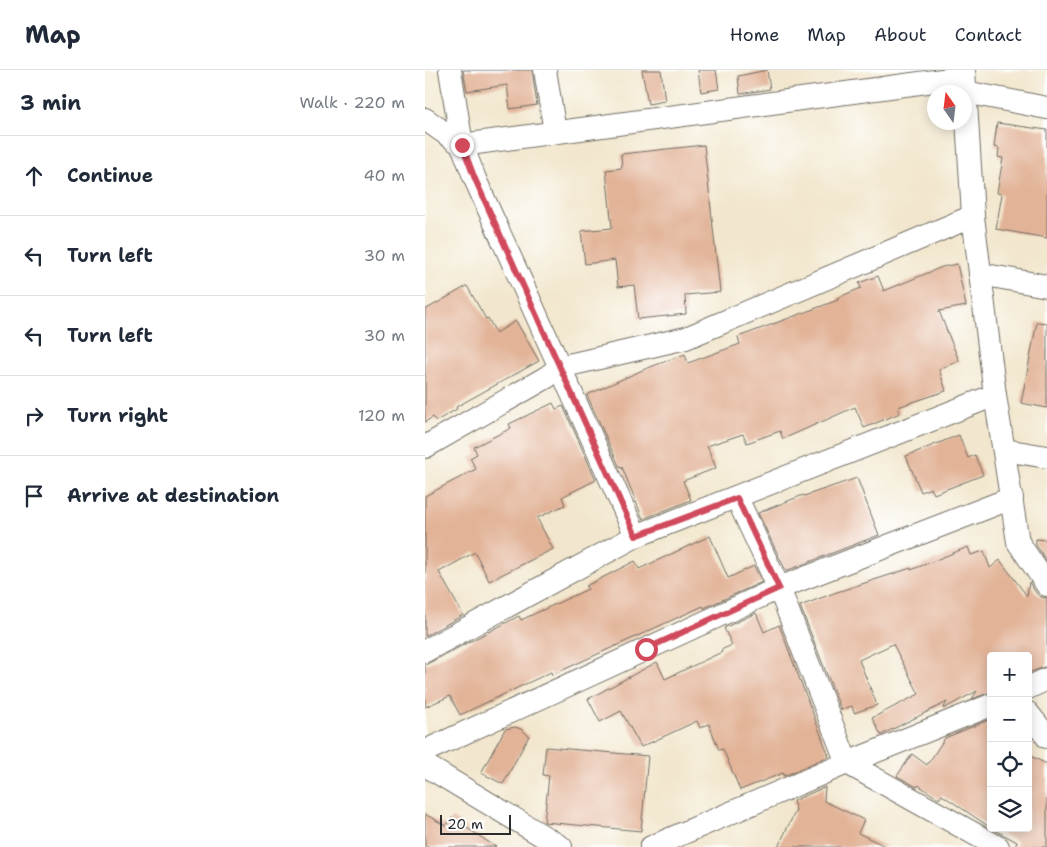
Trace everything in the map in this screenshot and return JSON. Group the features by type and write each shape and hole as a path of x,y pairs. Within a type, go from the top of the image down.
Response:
{"street":[{"path":"450,70 462,145 475,179 636,536"},
{"path":"545,70 555,132"},
{"path":"425,119 462,145 964,80 1047,108"},
{"path":"964,80 973,216 995,395 1011,498 1019,542 1047,585"},
{"path":"425,447 547,377 560,367 686,338 973,216"},
{"path":"980,274 1047,286"},
{"path":"425,651 636,536 737,498 995,395"},
{"path":"1004,450 1047,457"},
{"path":"737,498 779,588 847,763 998,847"},
{"path":"425,751 779,588 1011,498"},
{"path":"1032,686 1047,679"},
{"path":"651,847 847,763 987,707"},
{"path":"1032,718 1047,737"},
{"path":"425,765 561,847"}],"building":[{"path":"463,70 532,70 537,105 510,109 507,85 467,91"},
{"path":"642,70 661,70 665,101 648,104"},
{"path":"698,70 716,70 719,89 701,92"},
{"path":"767,70 770,89 740,94 738,76"},
{"path":"997,123 1047,130 1047,238 996,229 1002,194 997,193 1003,158 998,157 999,148 994,147"},
{"path":"704,145 720,292 685,295 686,314 638,319 634,285 618,287 615,260 585,264 581,231 612,228 606,170 622,168 621,154"},
{"path":"957,264 966,306 939,311 959,361 939,369 946,391 898,407 900,413 864,428 855,407 783,439 780,431 747,443 743,434 707,446 716,468 683,481 691,500 643,519 622,467 620,468 587,395 645,369 685,354 688,363 740,344 738,337 838,300 837,298 861,288 859,283 878,276 884,291 942,267"},
{"path":"467,286 496,333 516,321 539,361 456,407 457,409 436,421 433,417 425,422 425,310"},
{"path":"1037,322 1047,323 1047,408 1021,403"},
{"path":"553,403 556,409 563,406 596,480 562,497 565,505 537,518 553,549 489,581 475,552 439,572 463,615 425,636 425,496 476,469 470,458 477,454 474,447 511,428 509,424"},
{"path":"959,435 968,458 975,455 983,475 934,494 931,488 921,492 906,456"},
{"path":"857,478 879,535 786,571 758,513 803,495"},
{"path":"710,536 728,578 754,566 762,582 704,608 703,606 552,675 551,672 460,715 450,696 425,707 425,665 519,616 521,620 588,589 586,586 635,561 639,569"},
{"path":"1036,539 1047,540 1047,562 1036,545"},
{"path":"968,547 971,555 984,551 990,568 1000,560 1027,596 1029,582 1036,593 1041,597 1047,598 1047,666 1032,672 1032,652 987,652 987,693 972,699 977,691 943,709 947,702 881,735 872,718 919,694 893,644 859,660 877,705 854,713 852,706 841,710 800,606 911,568 911,570"},
{"path":"756,613 764,632 779,625 829,756 784,776 783,773 740,790 723,749 719,750 709,724 700,728 697,721 641,747 621,711 600,722 588,699 657,662 665,679 722,652 721,650 732,645 724,628"},
{"path":"987,721 987,825 942,795 939,799 918,785 917,787 897,776 912,754 927,765 945,738"},
{"path":"515,727 521,729 529,736 503,784 481,773 505,729"},
{"path":"546,747 648,756 641,831 544,822 549,776 543,775"},
{"path":"1032,757 1047,764 1047,847 1015,847 1017,842 998,832 1032,832"},
{"path":"825,787 824,801 864,820 858,833 887,847 778,847 796,810 793,801"},
{"path":"425,814 446,826 452,818 496,847 425,847"}],"route":[{"path":"462,145 475,179 636,536 737,498 779,588 646,649"}]}
